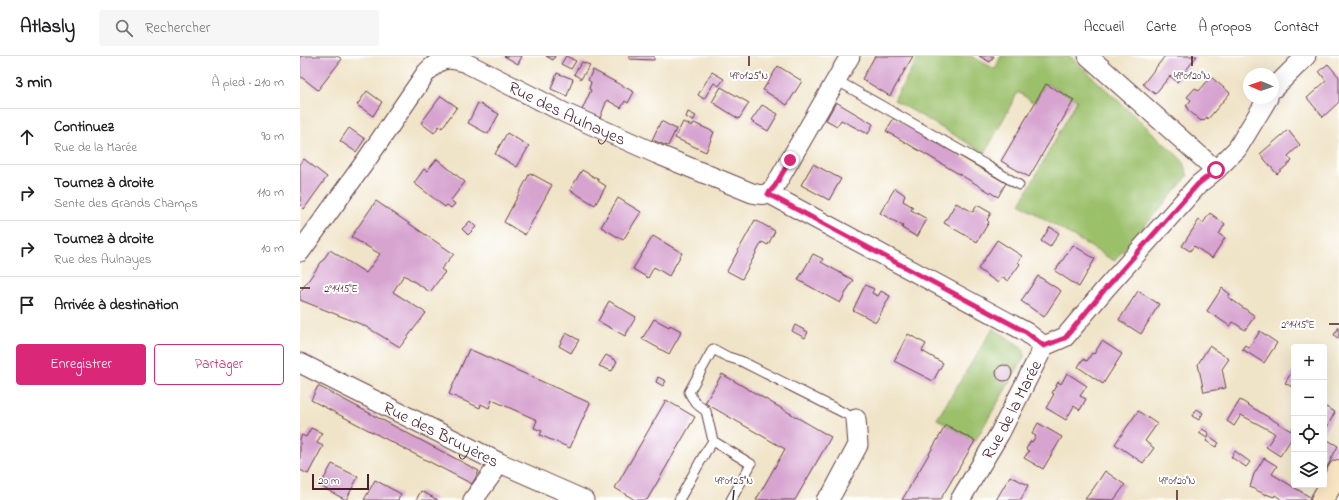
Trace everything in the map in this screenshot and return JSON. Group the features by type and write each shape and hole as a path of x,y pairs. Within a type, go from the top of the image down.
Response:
{"street":[{"path":"850,56 775,186 768,194 1026,332 1044,346"},
{"path":"1279,83 1306,56"},
{"name":"Rue des Aulnayes","path":"300,252 365,162 426,73 435,63 448,57 466,63 565,113 657,154 752,193 760,195 768,194"},
{"path":"1093,57 1216,170"},
{"name":"Rue de la Marée","path":"960,500 1000,433 1044,346 1065,338 1106,288 1198,184 1216,170 1237,149 1264,104"},
{"name":"Rue des Bruyères","path":"300,364 500,463 584,500"},
{"path":"826,500 832,494 858,445 859,421"},
{"path":"473,500 500,463"},
{"path":"1322,500 1339,471"}],"lane":[{"path":"836,80 1019,185"},
{"path":"731,500 751,464 714,441 706,411 697,405 689,392 713,349 859,421"},
{"path":"679,500 705,453 714,441"}],"green space":[{"path":"919,56 971,56 995,69 1001,56 1070,56 1182,160 1188,176 1114,261 1020,204 1077,100 1046,84 1034,103 1018,92 985,153 894,100"},
{"path":"993,328 1020,346 1024,351 1024,358 975,441 937,419"}],"building":[{"path":"300,56 337,56 342,59 318,90 300,76"},
{"path":"504,56 522,56 518,64"},
{"path":"546,56 555,56 553,60"},
{"path":"566,56 576,61 571,69 561,64"},
{"path":"629,56 654,56 654,60 629,59"},
{"path":"875,56 913,56 890,96 862,79"},
{"path":"979,56 994,56 990,62"},
{"path":"1165,56 1197,56 1177,82 1170,76 1155,94 1143,84"},
{"path":"582,62 590,65 581,79 574,74"},
{"path":"1328,64 1339,77 1339,102 1323,117 1307,98 1326,81 1319,71"},
{"path":"778,66 802,81 787,105 763,90"},
{"path":"593,70 634,92 628,103 625,101 621,108 607,100 600,118 582,110 591,90 589,89 591,82 588,80"},
{"path":"712,72 724,79 719,86 714,83 704,99 698,95"},
{"path":"557,73 573,79 567,96 551,89"},
{"path":"1211,77 1230,93 1208,119 1207,117 1204,121 1201,121 1187,109 1188,107 1186,106 1191,100 1187,97 1195,88 1199,91"},
{"path":"1046,84 1074,100 1029,177 1001,161"},
{"path":"721,87 749,103 739,119 712,102"},
{"path":"367,91 382,102 373,116 357,105"},
{"path":"441,96 457,107 442,128 439,126 434,133 421,123"},
{"path":"836,102 873,124 868,134 841,120 837,126 826,120"},
{"path":"478,103 499,114 488,134 468,123"},
{"path":"762,105 778,114 768,131 751,121"},
{"path":"688,112 696,116 693,121 686,117"},
{"path":"894,118 1006,183 998,197 886,131"},
{"path":"661,121 676,129 668,146 652,140"},
{"path":"683,122 692,126 694,123 714,132 706,152 675,138"},
{"path":"349,128 365,139 356,152 340,141"},
{"path":"1288,130 1300,145 1288,156 1292,161 1277,174 1260,154"},
{"path":"507,133 529,146 517,167 495,154"},
{"path":"304,159 327,177 304,209 300,205 300,164"},
{"path":"437,159 465,182 451,200 455,204 451,208 447,205 445,207 414,183 424,169 427,171"},
{"path":"813,164 841,179 829,200 801,185"},
{"path":"582,170 606,186 595,205 570,190"},
{"path":"530,173 552,185 525,235 504,222"},
{"path":"895,188 905,195 903,201 913,207 911,210 927,219 917,237 902,228 903,226 880,213"},
{"path":"618,198 641,212 623,240 601,227"},
{"path":"376,201 454,254 441,269 445,272 430,292 404,275 393,292 426,313 400,347 363,325 300,300 300,292 330,250 366,273 380,254 351,237"},
{"path":"956,203 973,212 977,205 991,213 987,220 989,222 977,242 944,223"},
{"path":"1210,213 1225,224 1219,234 1225,238 1212,258 1194,246 1190,251 1182,246 1199,220 1203,223"},
{"path":"755,220 775,231 768,245 762,242 742,279 727,271"},
{"path":"470,221 476,227 468,235 462,229"},
{"path":"1050,227 1059,233 1050,247 1041,241"},
{"path":"653,236 682,253 669,276 654,267 648,278 633,269"},
{"path":"997,240 1022,256 1018,262 1020,264 1008,281 1002,277 998,283 978,269"},
{"path":"1073,245 1095,259 1079,287 1055,271"},
{"path":"813,254 823,259 821,262 853,280 840,303 798,280"},
{"path":"1038,276 1061,291 1044,317 1021,301"},
{"path":"865,285 874,289 872,293 878,296 881,291 890,296 876,322 853,310"},
{"path":"1222,288 1230,294 1228,297 1255,316 1245,330 1233,322 1230,326 1207,311"},
{"path":"1138,291 1159,304 1141,334 1119,320"},
{"path":"609,301 636,317 625,336 598,321"},
{"path":"654,319 669,327 670,325 681,331 669,354 642,339"},
{"path":"795,325 808,332 805,338 792,331"},
{"path":"1339,327 1339,339 1334,335"},
{"path":"1260,331 1277,343 1264,363 1242,349 1245,345 1249,348"},
{"path":"566,333 579,340 571,353 559,346"},
{"path":"908,334 926,344 922,351 943,363 933,381 894,361"},
{"path":"1102,341 1122,354 1103,384 1078,367 1083,359 1087,361 1092,353 1094,354"},
{"path":"1209,346 1229,359 1222,369 1226,388 1204,392 1198,364"},
{"path":"469,349 590,403 570,448 540,435 542,431 534,428 537,420 492,400 489,408 481,404 480,408 449,394"},
{"path":"606,355 617,361 612,371 599,366"},
{"path":"1004,365 1011,370 1012,373 1007,380 1004,381 997,376 996,373 1001,366"},
{"path":"1067,373 1087,386 1080,396 1086,399 1080,410 1074,406 1066,420 1046,408 1054,394 1052,393 1058,382 1061,384"},
{"path":"1291,373 1291,386 1285,383"},
{"path":"722,374 831,437 795,500 756,500 785,449 705,403"},
{"path":"658,377 666,381 663,386 656,382"},
{"path":"318,386 479,471 472,484 311,400"},
{"path":"666,400 695,417 647,500 635,500 615,488"},
{"path":"1240,400 1291,431 1291,440 1280,456 1266,447 1275,434 1271,431 1241,415 1234,426 1227,421"},
{"path":"1327,408 1335,412 1327,427"},
{"path":"1197,409 1203,413 1199,420 1192,416"},
{"path":"1138,411 1157,424 1145,441 1154,448 1143,463 1115,444"},
{"path":"1038,423 1062,437 1043,469 1024,458 1029,451 1026,449 1036,436 1032,434"},
{"path":"946,425 975,441 940,500 902,500"},
{"path":"311,428 322,433 317,443 323,446 308,474 300,470 300,439 302,435 306,437"},
{"path":"1202,429 1209,433 1207,438 1199,433"},
{"path":"1209,436 1219,443 1216,447 1206,441"},
{"path":"1327,440 1338,446 1327,467"},
{"path":"1235,451 1250,462 1246,467 1231,457"},
{"path":"1264,458 1277,466 1272,474 1291,486 1291,488 1295,488 1310,497 1309,500 1282,500 1275,495 1274,497 1266,495 1250,487 1254,474"},
{"path":"332,464 358,477 346,500 320,486"},
{"path":"1105,471 1125,485 1114,500 1085,499 1093,489"},
{"path":"1010,476 1028,485 1021,500 996,500"},
{"path":"375,480 401,494 398,500 364,500"},
{"path":"421,491 438,500 416,500"}],"route":[{"path":"790,160 775,186 768,194 1026,332 1044,346 1065,338 1106,288 1198,184 1216,170"}]}
